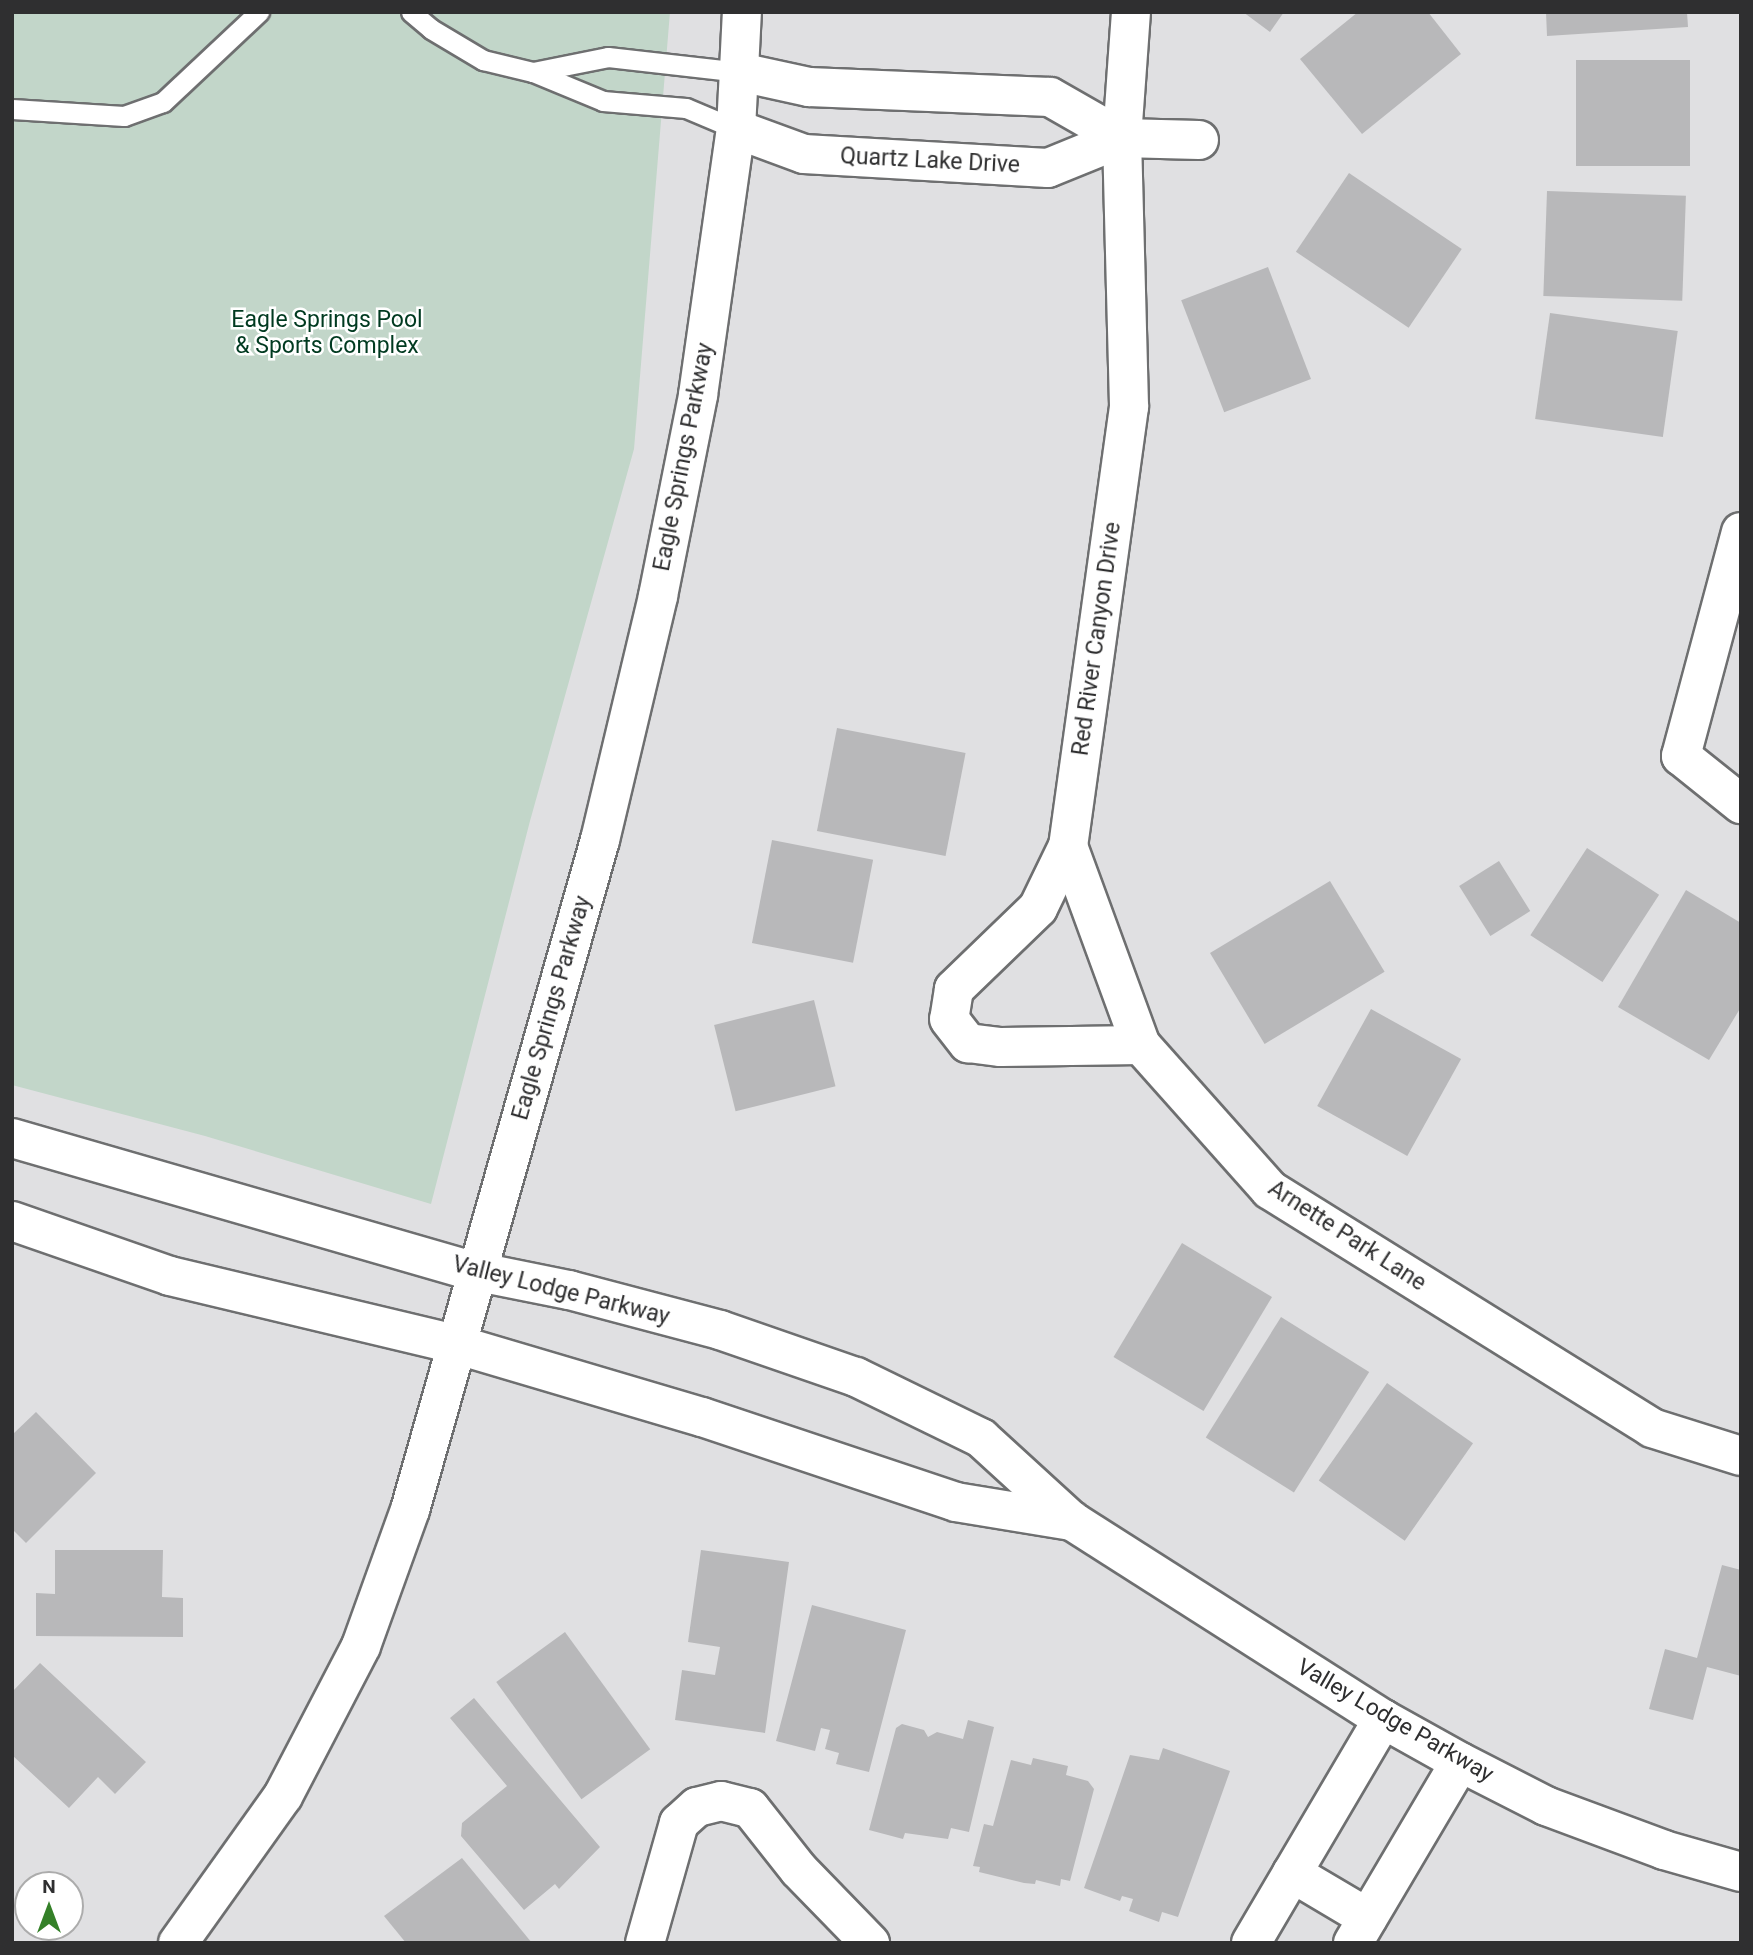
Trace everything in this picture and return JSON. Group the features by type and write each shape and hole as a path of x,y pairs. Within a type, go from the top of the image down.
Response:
{"street":[{"name":"Eagle Springs Parkway","path":"178,1943 283,1796 361,1646 410,1510 474,1271 600,839 657,596 698,395 736,129 742,12"},
{"name":"Red River Canyon Drive","path":"1131,12 1122,138 1129,407 1068,846 1038,908 954,989 949,1020 968,1043 1001,1047 1141,1045"},
{"name":"Quartz Lake Drive","path":"740,72 809,86 1050,97 1122,138"},
{"name":"Quartz Lake Drive","path":"736,129 804,154 1048,168 1122,138 1199,140"},
{"path":"1741,532 1681,756 1741,804"},
{"name":"Arnette Park Lane","path":"1068,846 1141,1045 1270,1190 1652,1428 1741,1456"},
{"name":"Valley Lodge Parkway","path":"12,1138 474,1271 569,1290 720,1331 856,1377 981,1438 1072,1521 1383,1719 1546,1807 1664,1850 1741,1872"},
{"name":"Valley Lodge Parkway","path":"12,1221 170,1276 455,1344 702,1417 956,1502 1072,1521"},
{"path":"1251,1943 1383,1719"},
{"path":"1292,1873 1361,1930 1460,1762"},
{"path":"645,1943 679,1823 697,1807 721,1801 750,1808 799,1870 870,1943"}],"lane":[{"path":"12,109 20,113 124,116 163,102 259,12"},
{"path":"411,12 430,30 483,60 533,72 603,102 686,108 736,129"},
{"path":"533,72 608,57 740,72"}],"green space":[{"name":"Eagle Springs Pool & Sports Complex","path":"12,12 670,12 634,449 530,821 431,1204 205,1136 12,1085"}],"building":[{"path":"1243,12 1284,12 1270,32"},
{"path":"1358,12 1428,12 1461,54 1362,134 1300,59"},
{"path":"1546,12 1687,12 1688,27 1547,36"},
{"path":"1576,60 1690,60 1690,166 1576,166"},
{"path":"1349,173 1462,249 1409,328 1296,252"},
{"path":"1547,191 1686,196 1682,301 1543,296"},
{"path":"1268,267 1311,379 1224,412 1181,300"},
{"path":"1550,313 1678,331 1663,437 1535,419"},
{"path":"837,728 966,753 946,856 817,831"},
{"path":"772,840 873,860 853,963 752,943"},
{"path":"1587,848 1659,895 1602,982 1530,935"},
{"path":"1499,861 1530,911 1490,936 1459,886"},
{"path":"1330,881 1385,972 1265,1044 1210,953"},
{"path":"1686,890 1741,923 1741,1007 1709,1060 1618,1007"},
{"path":"814,1000 836,1086 736,1111 714,1025"},
{"path":"1371,1009 1461,1059 1407,1156 1317,1106"},
{"path":"1182,1243 1272,1297 1204,1411 1113,1357"},
{"path":"1281,1317 1369,1372 1294,1493 1206,1437"},
{"path":"1387,1383 1473,1443 1405,1541 1319,1480"},
{"path":"36,1412 96,1473 26,1543 12,1529 12,1435"},
{"path":"55,1550 163,1550 162,1597 183,1598 183,1637 36,1636 36,1593 55,1594"},
{"path":"701,1550 789,1562 765,1733 675,1720 682,1670 715,1675 720,1647 688,1642"},
{"path":"1722,1565 1741,1570 1741,1676 1707,1667 1693,1720 1649,1709 1665,1649 1697,1658"},
{"path":"812,1605 906,1630 869,1772 836,1764 839,1753 825,1749 830,1730 821,1728 815,1751 776,1741"},
{"path":"565,1632 650,1749 581,1799 496,1682"},
{"path":"40,1663 146,1762 115,1794 98,1777 69,1808 12,1755 12,1692"},
{"path":"474,1698 600,1847 559,1889 555,1884 524,1910 461,1836 462,1823 507,1786 450,1718"},
{"path":"968,1720 994,1727 969,1832 951,1828 948,1839 905,1833 903,1839 869,1830 896,1728 902,1724 924,1730 928,1737 937,1732 963,1739"},
{"path":"1163,1748 1230,1771 1178,1917 1162,1912 1159,1922 1129,1911 1133,1899 1122,1896 1120,1901 1084,1888 1130,1755 1159,1760"},
{"path":"1033,1758 1068,1766 1066,1775 1088,1781 1094,1789 1070,1881 1061,1879 1060,1886 1036,1880 1035,1884 1024,1883 979,1872 980,1867 973,1866 984,1824 993,1826 1011,1760 1031,1765"},
{"path":"462,1858 532,1943 406,1943 384,1916"}]}
